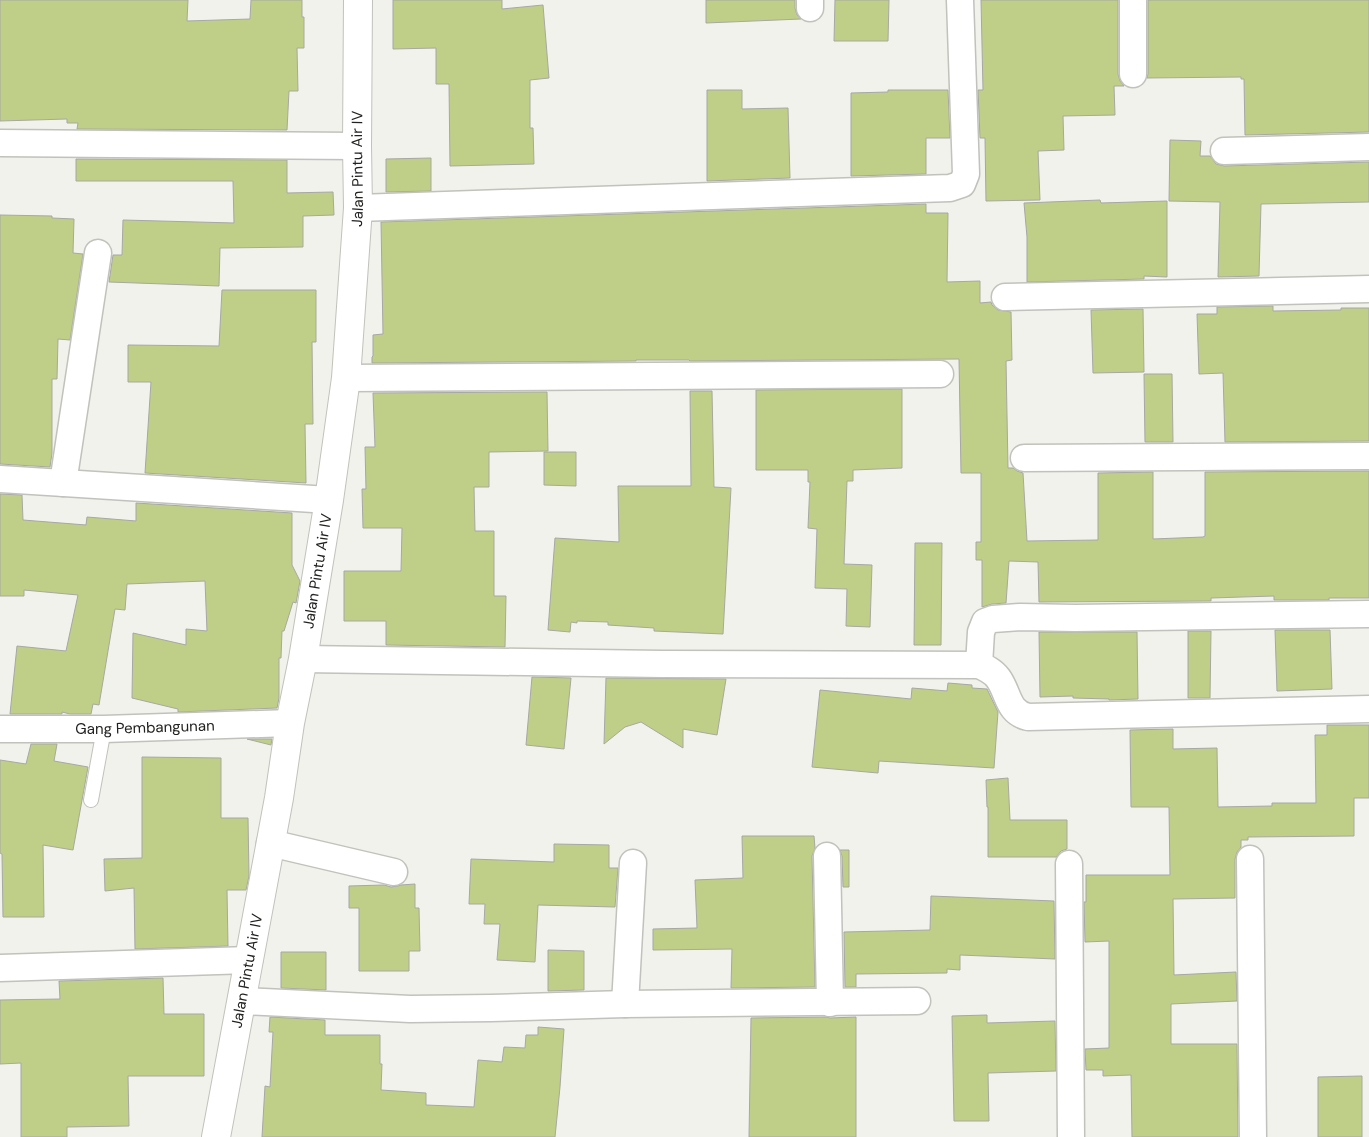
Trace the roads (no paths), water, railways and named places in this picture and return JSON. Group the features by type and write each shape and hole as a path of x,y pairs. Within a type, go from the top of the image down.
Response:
{"main road":[{"name":"Jalan Pintu Air IV","path":"216,1137 279,798 290,723 329,500 346,378 358,208 358,0"}],"street":[{"path":"358,208 950,188 962,184 966,174 960,0"},
{"path":"1133,0 1133,74"},
{"path":"0,143 357,146"},
{"path":"1224,151 1369,147"},
{"path":"63,483 98,253"},
{"path":"1005,297 1369,290"},
{"path":"346,378 940,374"},
{"path":"1024,458 1369,456"},
{"path":"0,479 329,500"},
{"path":"978,664 981,632 985,622 993,619 1020,617 1369,614"},
{"path":"302,658 662,664 978,664 992,671 998,677 1009,702 1016,711 1028,717 1369,709"},
{"name":"Gang Pembangunan","path":"0,729 104,730 290,723"},
{"path":"270,843 394,872"},
{"path":"827,856 830,1003"},
{"path":"1250,859 1253,1137"},
{"path":"626,1004 633,863"},
{"path":"1069,864 1072,1137"},
{"path":"0,968 249,960"},
{"path":"242,1000 410,1009 626,1004 917,1002"}],"lane":[{"path":"91,800 104,730"}]}
